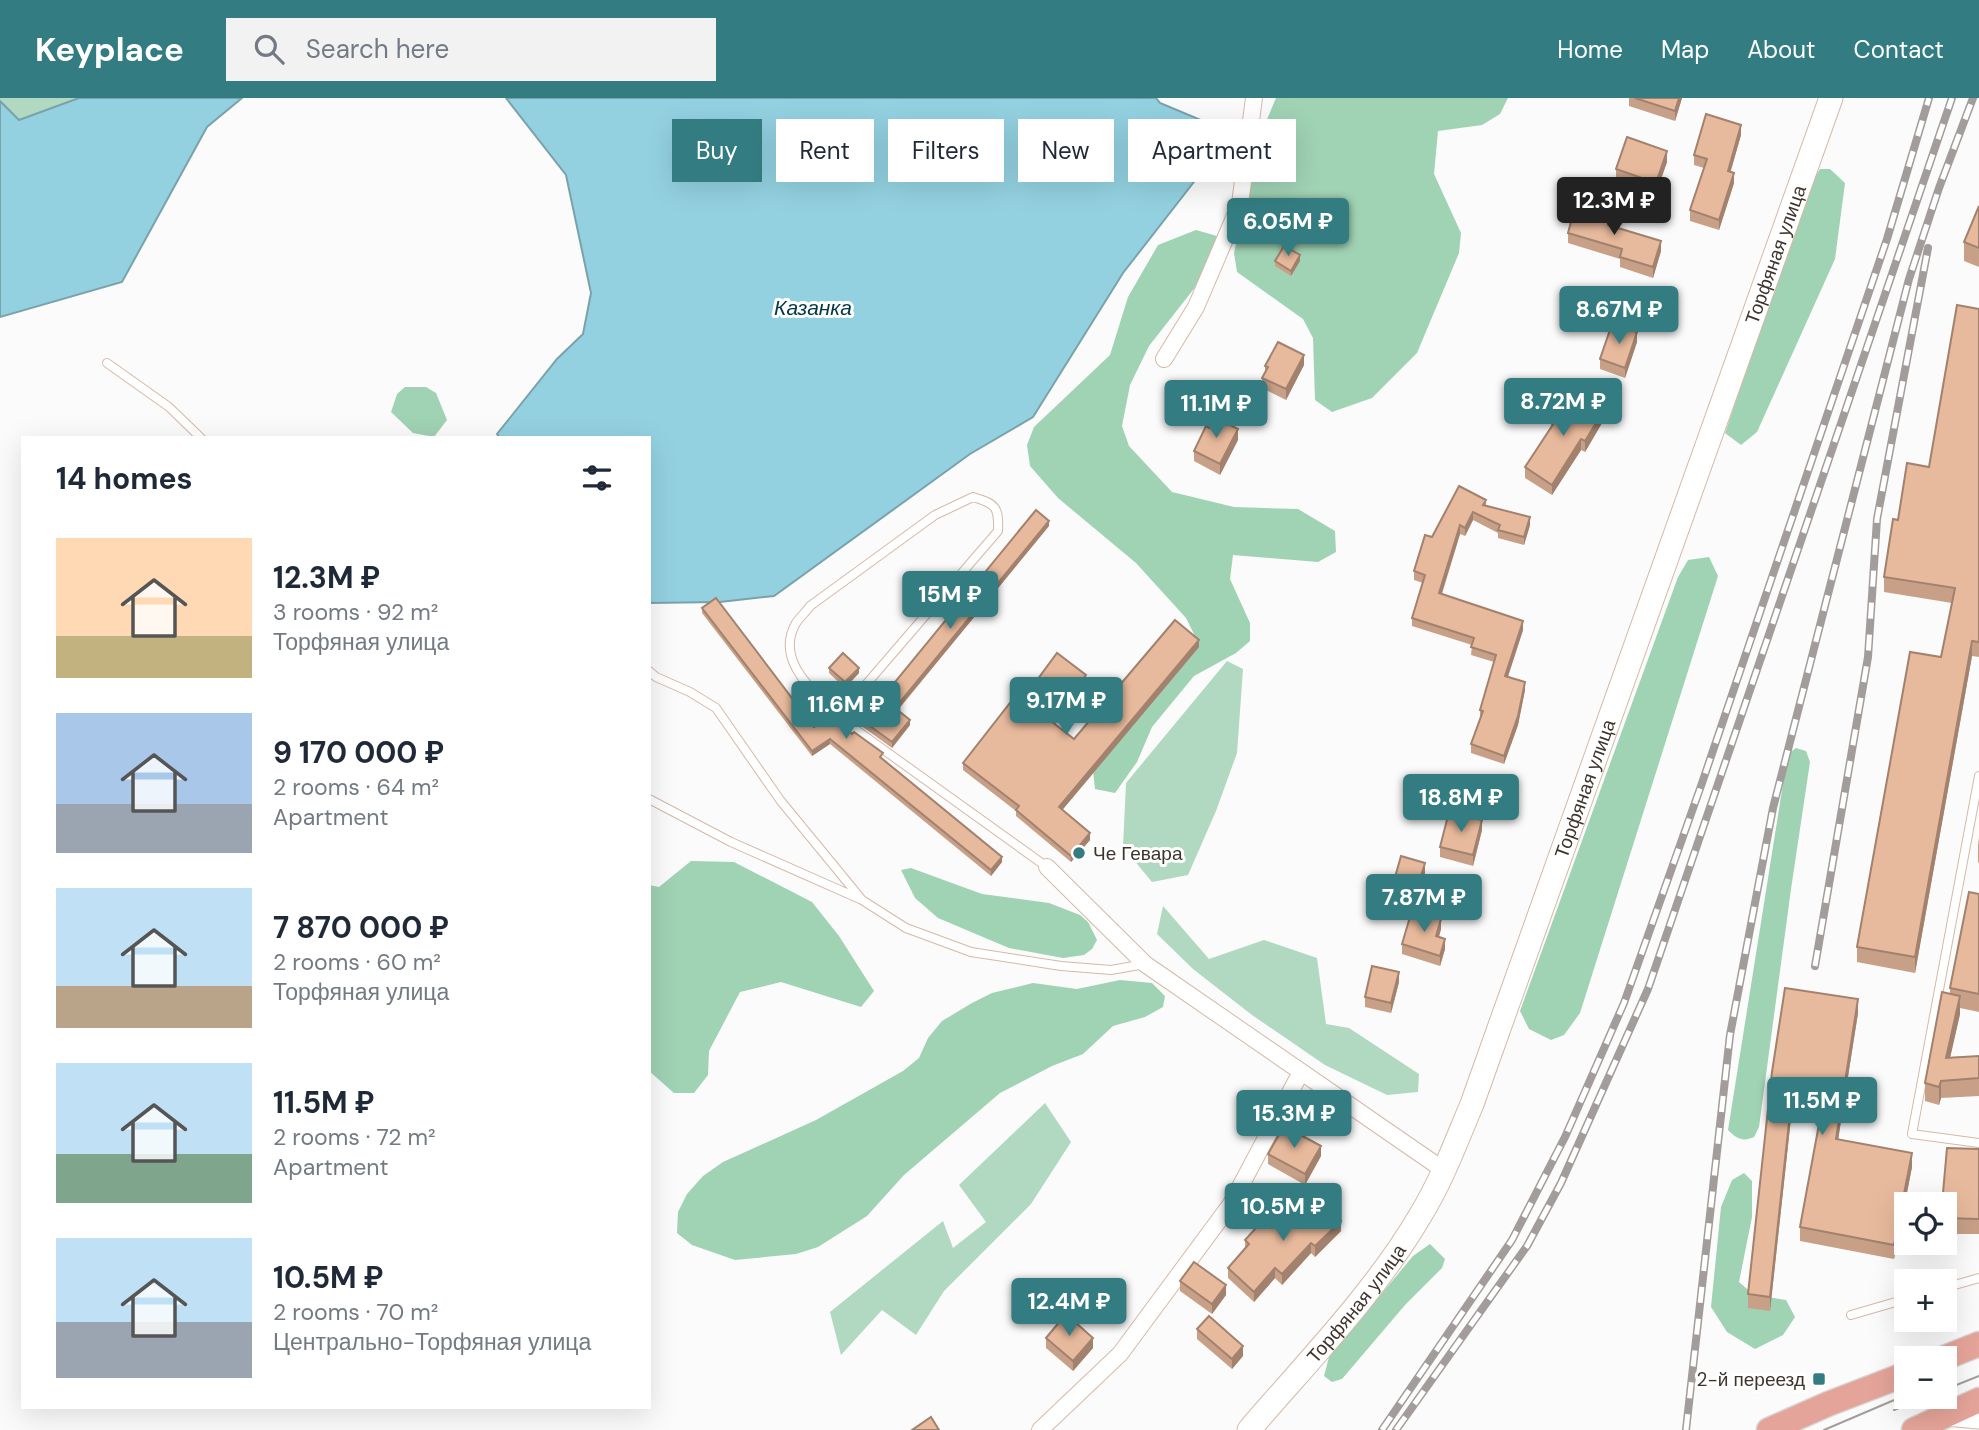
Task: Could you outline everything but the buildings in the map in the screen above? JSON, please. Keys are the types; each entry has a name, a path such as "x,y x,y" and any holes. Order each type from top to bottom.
{"main road":[{"path":"1957,1353 1979,1344"},
{"path":"1769,1430 1894,1379"},
{"path":"1913,1430 1979,1399"}],"street":[{"path":"1164,359 1196,307 1240,204 1254,98"},
{"name":"Торфяная улица","path":"1249,1430 1374,1285 1420,1217 1445,1171 1472,1104 1659,585 1831,98"},
{"path":"1047,867 1145,964 1445,1171"},
{"path":"1040,1430 1120,1354 1231,1204 1301,1072"},
{"path":"1946,1414 1979,1417"}],"lane":[{"path":"107,363 169,407 199,436"},
{"path":"838,717 998,530 999,513 991,502 973,497 935,515 810,606 795,625 790,650 794,669 838,717 1047,867"},
{"path":"651,673 716,708 780,800 862,900"},
{"path":"1979,776 1912,1134 1979,1143"},
{"path":"651,800 731,842 862,900 906,928 971,952 1061,967 1111,970 1145,964"},
{"path":"1957,1284 1979,1278"},
{"path":"1851,1315 1894,1302"}],"green space":[{"path":"0,98 79,98 19,120"},
{"path":"1276,98 1508,98 1500,114 1482,125 1438,131 1434,174 1461,233 1459,253 1417,353 1372,398 1332,412 1315,400 1313,338 1303,319 1237,272 1234,253 1251,182 1296,182 1296,119 1267,119"},
{"path":"1820,169 1830,169 1845,183 1835,259 1757,432 1741,445 1725,433 1809,187"},
{"path":"1196,230 1217,236 1200,281 1149,346 1130,385 1122,426 1129,446 1172,492 1234,507 1298,509 1335,531 1336,552 1318,562 1233,555 1230,579 1250,623 1250,641 1236,653 1194,676 1152,727 1137,762 1115,793 1095,789 1093,771 1195,636 1186,618 1136,563 1058,498 1030,466 1027,445 1034,427 1110,355 1128,297 1158,245"},
{"path":"405,387 426,387 436,393 447,420 435,436 413,433 391,412 397,394"},
{"path":"1709,557 1718,576 1580,1013 1564,1035 1551,1040 1529,1029 1520,1011 1678,577 1688,560"},
{"path":"1227,661 1243,669 1237,753 1216,811 1188,875 1152,882 1123,847 1126,783"},
{"path":"1796,748 1806,751 1810,762 1759,1127 1754,1137 1743,1139 1728,1130 1786,765 1788,754"},
{"path":"691,861 734,862 812,902 839,936 874,991 861,1007 781,982 740,992 709,1051 708,1075 694,1093 674,1093 651,1073 651,885 659,887"},
{"path":"911,868 982,894 1049,903 1080,915 1088,922 1097,940 1092,949 1084,955 1063,958 1009,948 938,918 915,898 901,870"},
{"path":"1163,906 1209,959 1264,940 1317,958 1326,1024 1349,1028 1419,1074 1418,1092 1387,1095 1325,1065 1252,1015 1193,969 1157,934"},
{"path":"1120,980 1152,983 1165,996 1163,1007 1145,1017 1113,1026 1083,1054 1052,1066 1000,1093 904,1175 867,1216 818,1247 796,1254 735,1260 692,1245 677,1233 678,1212 687,1194 703,1176 723,1162 816,1120 903,1071 919,1058 928,1038 942,1021 972,1003 992,993 1033,983 1077,989"},
{"path":"1045,1103 1071,1142 1031,1204 944,1291 916,1335 882,1310 841,1355 830,1312 943,1221 953,1248 986,1222 959,1185"},
{"path":"1744,1173 1752,1181 1752,1217 1739,1282 1754,1295 1786,1300 1795,1317 1783,1335 1755,1349 1727,1332 1711,1307 1721,1207 1732,1180"},
{"path":"1430,1244 1445,1259 1442,1268 1405,1305 1342,1379 1332,1382 1324,1376 1329,1357 1413,1256"}],"water":[{"path":"79,98 242,98 207,127 122,282 0,317 0,101 19,120"},
{"name":"Казанка","path":"506,98 1156,98 1160,103 1198,119 1128,119 1128,182 1194,182 1123,273 1033,417 970,454 774,596 720,602 651,603 651,436 497,434 557,359 583,334 591,293 566,175"}],"tram line":[{"path":"1957,1385 1979,1376"},
{"path":"1824,1430 1894,1400"}],"railway":[{"path":"1382,1430 1512,1240 1565,1137 1624,1003 1702,783 1887,239 1929,98"},
{"path":"1396,1430 1527,1246 1561,1183 1648,989 1952,98"},
{"path":"1686,1430 1730,1035 1773,808 1909,279 1973,98"},
{"path":"1815,966 1868,657 1877,519 1928,248"}],"place":[{"name":"Че Гевара","path":"1079,853"},
{"name":"2-й переезд","path":"1819,1379"}]}
